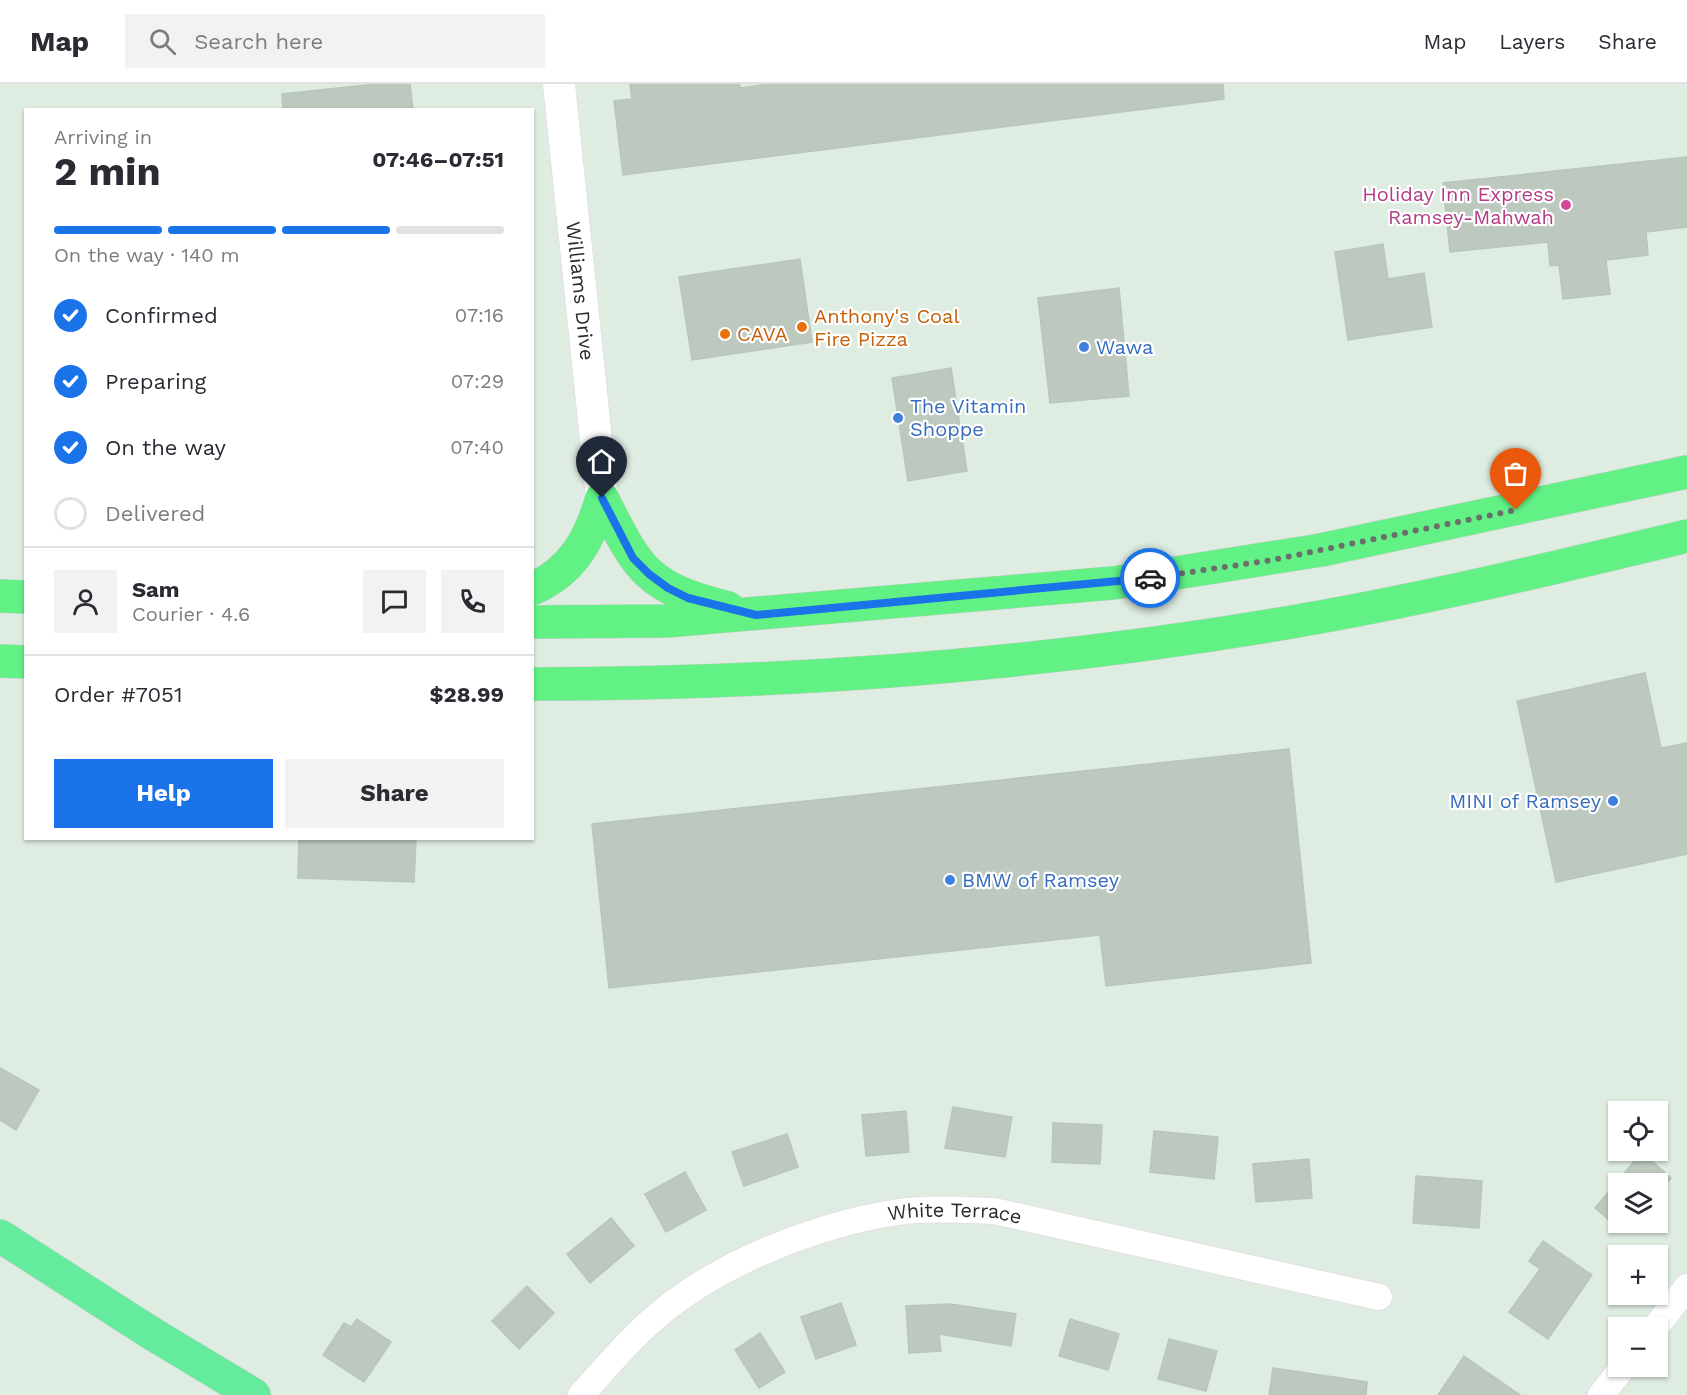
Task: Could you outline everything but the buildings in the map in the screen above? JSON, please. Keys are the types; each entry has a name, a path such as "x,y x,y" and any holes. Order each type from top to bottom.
{"highway":[{"path":"534,622 666,621 756,615 929,597 1113,583 1243,565 1436,528 1687,472"},
{"path":"534,588 546,583 582,548 592,531 602,498"},
{"path":"602,498 633,558 649,574 668,588 688,598 756,615"},
{"path":"534,684 652,684 804,678 957,666 1123,647 1273,625 1421,597 1687,536"},
{"path":"0,596 24,597"},
{"path":"0,661 24,662"}],"main road":[{"path":"0,1236 151,1333 254,1395"}],"street":[{"name":"Williams Drive","path":"559,84 602,498"},
{"name":"White Terrace","path":"580,1395 650,1322 703,1283 744,1260 795,1241 846,1223 899,1212 946,1209 994,1211 1379,1297"},
{"path":"1664,1317 1687,1287"},
{"path":"1601,1395 1615,1377"}],"way so far":[{"path":"1150,578 1272,560 1516,510"}],"place":[{"name":"Holiday Inn Express Ramsey-Mahwah","path":"1566,205"},
{"name":"Anthony's Coal Fire Pizza","path":"802,327"},
{"name":"CAVA","path":"725,334"},
{"name":"Wawa","path":"1084,347"},
{"name":"The Vitamin Shoppe","path":"898,418"},
{"name":"MINI of Ramsey","path":"1613,801"},
{"name":"BMW of Ramsey","path":"950,880"}],"route":[{"path":"602,498 633,558 649,574 668,588 688,598 756,615 1150,578"}]}
